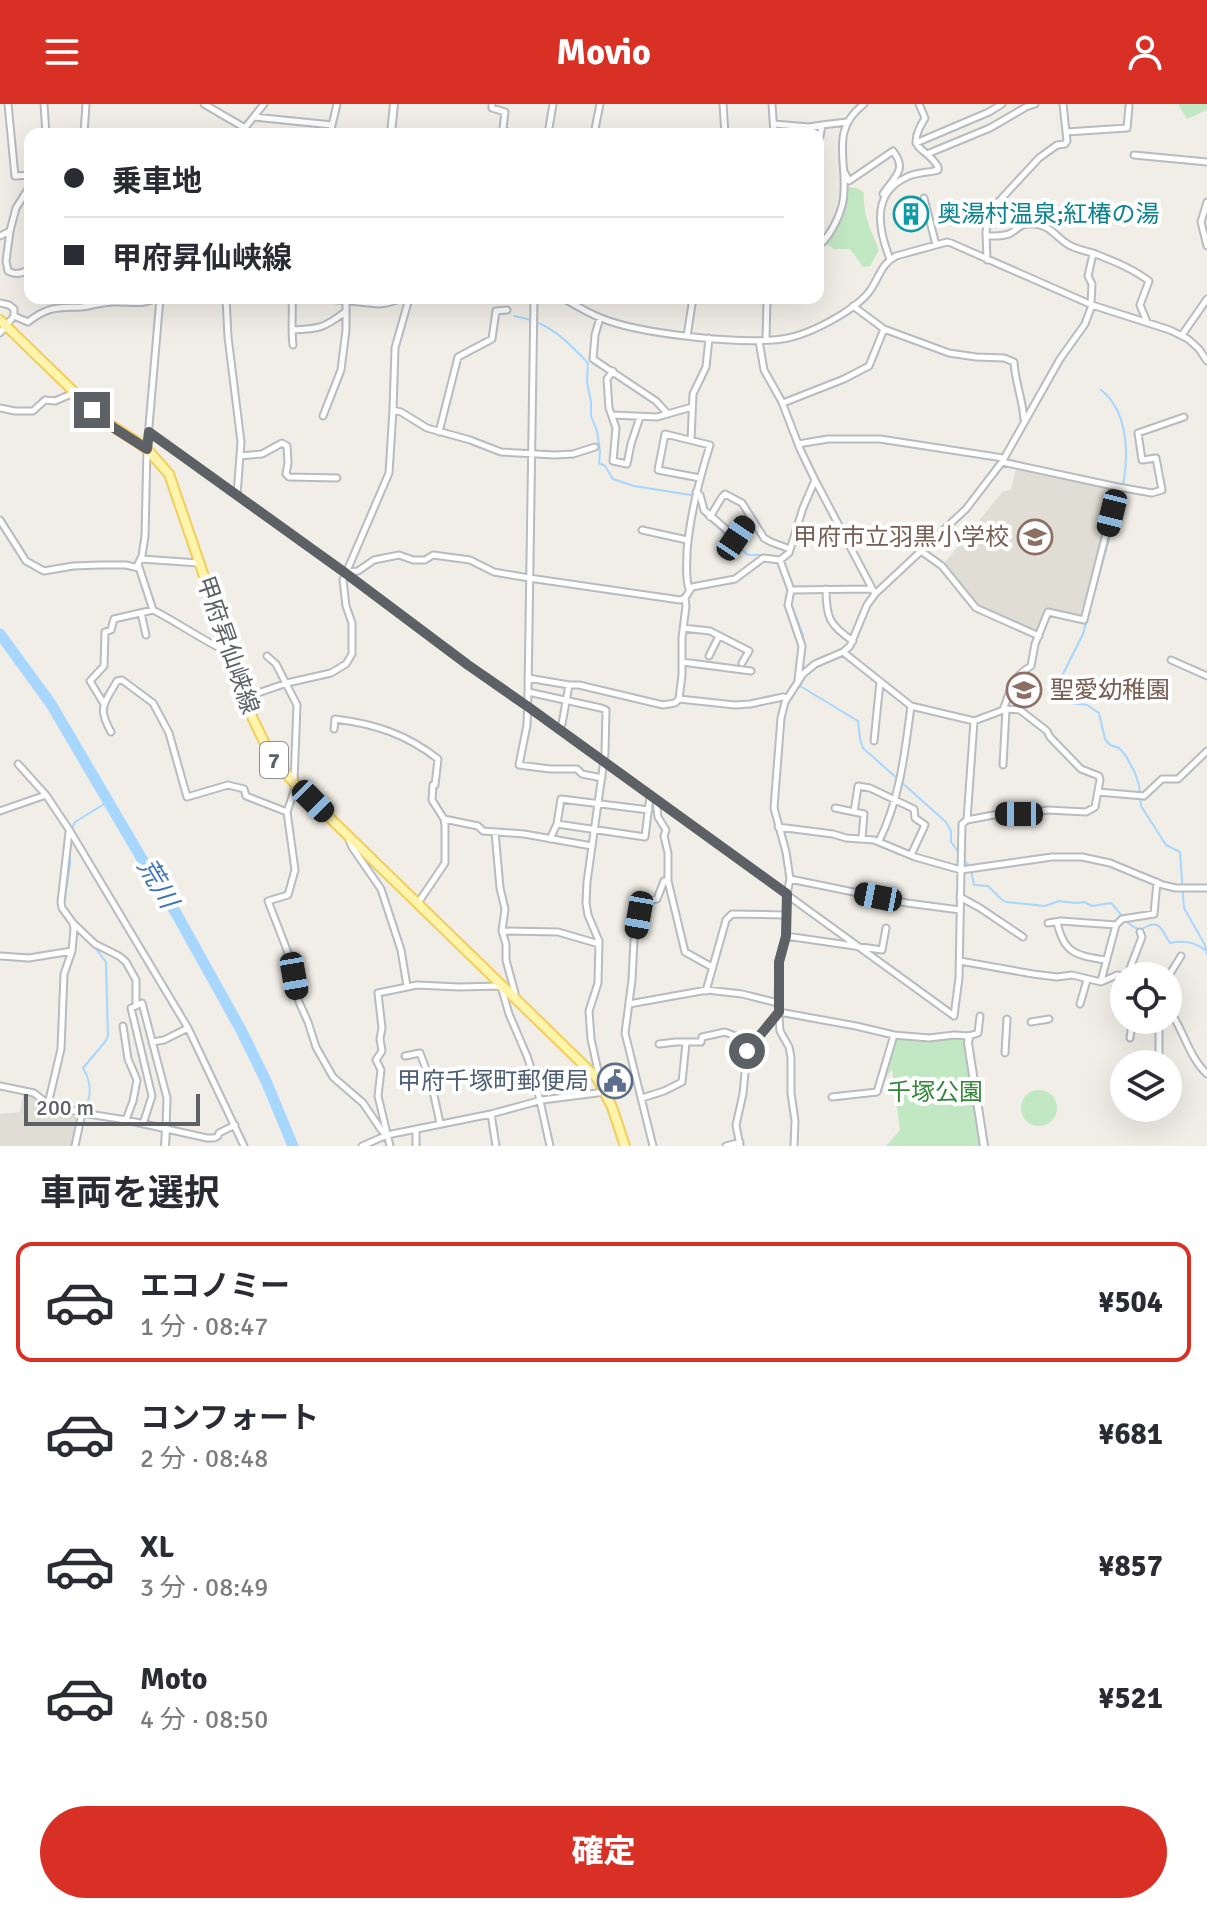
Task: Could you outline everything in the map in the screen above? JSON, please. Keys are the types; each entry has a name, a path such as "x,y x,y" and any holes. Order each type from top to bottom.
{"main road":[{"name":"甲府昇仙峡線","path":"2,326 103,420 147,449 169,474 245,697 271,756 295,784 597,1078 612,1107 625,1146"}],"street":[{"path":"8,104 15,176 24,175"},
{"path":"44,104 46,128"},
{"path":"84,128 86,104"},
{"path":"204,104 238,128"},
{"path":"254,104 259,111"},
{"path":"245,128 264,104"},
{"path":"331,128 337,104"},
{"path":"392,128 394,104"},
{"path":"492,104 492,108 505,112 503,128"},
{"path":"549,128 553,104"},
{"path":"595,128 600,104"},
{"path":"723,104 725,128"},
{"path":"772,104 774,128"},
{"path":"824,242 842,208 842,137 847,122 864,104"},
{"path":"881,203 894,185 905,177 938,170 937,163 919,150 916,143 925,118 920,104"},
{"path":"916,143 1001,104 1006,118"},
{"path":"926,154 990,128 1035,104"},
{"path":"987,260 989,212 1039,158 1067,141 1063,104"},
{"path":"1066,132 1127,128 1129,106"},
{"path":"254,117 332,125"},
{"path":"774,124 809,127 847,122"},
{"path":"842,169 849,181 893,151 899,159 900,171 881,203 881,233 890,259"},
{"path":"1134,155 1207,162"},
{"path":"24,195 10,231 6,261 8,271 24,271"},
{"path":"924,198 936,245"},
{"path":"1207,202 1201,222 1207,246"},
{"path":"986,236 1008,234 1024,223 1044,225 1067,244 1118,262 1149,281 1140,305 1147,322"},
{"path":"0,236 10,231"},
{"path":"574,304 600,318 640,329 709,338 787,339 841,315 853,306 870,292 883,265 890,259 947,242 1092,305 1182,335 1199,349 1207,361"},
{"path":"794,1146 791,1057 780,1031 778,1003 779,962 786,936 790,879 773,802 781,718 787,698 803,674 815,664 850,646 873,592 966,509 1003,460 1060,359 1085,324 1092,305 1092,284 1088,276 1093,254"},
{"path":"1182,335 1207,299"},
{"path":"0,303 14,309 14,316"},
{"path":"14,316 28,322 51,308 101,304"},
{"path":"153,610 139,568 145,536 147,449 158,304"},
{"path":"226,304 239,416 237,496"},
{"path":"292,304 293,345"},
{"path":"323,416 341,370 346,304"},
{"path":"245,697 331,673 350,659 352,623 343,580 389,473 395,348 404,304"},
{"path":"534,304 527,725 519,765 577,769 582,774 602,778"},
{"path":"687,336 692,304"},
{"path":"766,304 762,341 764,370 783,403 815,480 873,592"},
{"path":"853,306 884,329 949,353 1004,358 1014,362 1024,421"},
{"path":"439,432 458,357 492,339 496,311 507,310"},
{"path":"292,330 328,325 346,311"},
{"path":"2,326 14,316"},
{"path":"600,318 593,359 656,401 668,414"},
{"path":"783,403 869,366 884,329"},
{"path":"691,440 693,394 706,367 709,338"},
{"path":"613,371 607,379 609,408 616,428 613,461 627,464 640,417"},
{"path":"0,408 33,411 45,400 55,401 76,392"},
{"path":"613,415 657,417 692,407"},
{"path":"393,410 427,428 478,442 501,452 555,455 573,454 595,447"},
{"path":"798,444 828,439 880,439 1003,460 1152,493 1162,490 1156,458 1142,460 1138,433 1184,417"},
{"path":"149,432 954,1016 960,961 962,824 967,820 999,814 1048,810 1086,812 1095,807 1099,776 1081,769 1047,731 1020,710 1005,710 974,721 911,706 843,652"},
{"path":"689,589 686,581 688,541 696,492 710,445 665,434 658,470 700,478"},
{"path":"240,456 262,454 282,443 287,446 286,474 289,477 337,478"},
{"path":"528,678 579,685 663,705 675,703 679,699 685,598 689,589 735,579 763,558 780,560 785,557 815,480"},
{"path":"1003,765 1005,710 1015,679 1031,666 1035,644 1048,612 1084,620 1118,487"},
{"path":"696,492 710,517 736,538 750,517"},
{"path":"710,517 725,494 742,503 764,538 790,549"},
{"path":"0,520 26,561 44,571 73,566 139,568"},
{"path":"642,530 688,541"},
{"path":"921,551 942,566 976,608 1039,636"},
{"path":"346,573 358,571 374,560 399,555 425,560 433,555 470,560 494,572 529,578 668,599 685,598"},
{"path":"141,559 200,563"},
{"path":"780,560 791,590 788,605 802,646 798,681"},
{"path":"826,589 826,613 839,632 853,641"},
{"path":"791,590 873,592"},
{"path":"104,704 90,681 104,666 105,632 111,630 114,619 153,610 231,654"},
{"path":"141,613 146,635"},
{"path":"683,628 710,631 749,651 742,663"},
{"path":"709,656 719,636"},
{"path":"267,656 276,664 287,683 298,712 295,784 287,812 295,870 288,895 268,901 292,963 299,1002 327,1070 363,1103 387,1135"},
{"path":"1171,660 1207,676"},
{"path":"682,662 751,671"},
{"path":"111,732 102,716 104,704 117,681 122,680 153,703 169,733 187,797 228,785 244,789 246,796 287,812"},
{"path":"874,741 880,682"},
{"path":"562,724 569,685"},
{"path":"362,1146 387,1135 603,1088 591,1039 589,1011 598,983 599,944 586,903 608,717 606,710 528,692"},
{"path":"679,699 735,705 787,698"},
{"path":"879,841 901,774 911,706"},
{"path":"334,729 335,719 378,726 403,737 438,759 432,800 444,819 445,863 418,904"},
{"path":"967,820 974,721"},
{"path":"1098,792 1140,796 1162,779 1178,779 1207,751"},
{"path":"18,764 46,795 70,831 188,1028 244,1146"},
{"path":"854,812 858,786 870,788 914,809 915,818 925,825 911,855"},
{"path":"0,811 46,795"},
{"path":"550,839 557,824 561,799 649,810"},
{"path":"557,824 645,837 653,799"},
{"path":"653,799 666,830 668,881 685,952 712,967"},
{"path":"835,808 864,814 862,838"},
{"path":"444,819 478,826 483,831 524,834 592,846"},
{"path":"778,827 879,841 911,855 961,870 1066,856 1110,863 1157,882 1182,888 1207,888"},
{"path":"70,831 62,908 95,944 126,962 136,980 136,1006"},
{"path":"495,832 505,909 502,931 515,993 512,996"},
{"path":"347,835 381,889 401,950 407,986"},
{"path":"790,879 907,903 960,910"},
{"path":"653,1146 626,1040 634,940 641,903 657,899 664,881 668,881"},
{"path":"1048,923 1116,925 1125,919 1154,914 1157,882"},
{"path":"960,897 1023,937"},
{"path":"706,991 726,920 732,914 786,915"},
{"path":"1057,922 1065,946 1077,955 1105,960"},
{"path":"48,1104 61,1049 64,974 72,951 73,923"},
{"path":"1101,982 1116,925"},
{"path":"786,936 882,950 886,928"},
{"path":"502,931 558,932 599,944"},
{"path":"1132,962 1142,937 1140,932"},
{"path":"0,956 29,958 72,951"},
{"path":"1177,962 1181,956"},
{"path":"960,961 1057,977 1072,975 1101,982 1110,978"},
{"path":"1080,1004 1087,980"},
{"path":"390,1146 378,1096 381,1070 376,1060 382,1051 378,993 407,986 501,986 542,1100 550,1146"},
{"path":"629,1004 706,991 742,994 778,1003"},
{"path":"143,1124 151,1098 131,1008 142,1003 166,1096 165,1146"},
{"path":"779,1012 894,1035 929,1038 978,1033 980,1016"},
{"path":"726,1146 740,1144 736,1125 747,1051 779,1012"},
{"path":"1005,1053 1007,1019"},
{"path":"1031,1022 1049,1019"},
{"path":"123,1026 128,1059 137,1080 126,1120"},
{"path":"152,1042 164,1040 188,1028"},
{"path":"659,1044 701,1042 702,1037 725,1032 748,1041 752,1046"},
{"path":"1182,1032 1207,1074"},
{"path":"1130,1038 1131,1034"},
{"path":"832,1097 877,1092 894,1035"},
{"path":"969,1036 984,1146"},
{"path":"642,1098 682,1082 686,1042"},
{"path":"405,1056 420,1053 431,1082 440,1123"},
{"path":"0,1086 34,1093 48,1104 82,1113 214,1138 235,1125"},
{"path":"151,1098 166,1096"},
{"path":"75,1146 82,1113"},
{"path":"491,1114 496,1146"},
{"path":"416,1129 416,1146"}],"shaded area":[{"name":"甲府市立羽黒小学校","path":"1017,464 1118,487 1084,620 1048,612 1039,636 976,608 942,566 1003,491 1011,490"},
{"path":"23,1091 34,1093 48,1104 82,1113 75,1146 0,1146 0,1114 20,1112"}],"green space":[{"path":"1178,104 1207,104 1207,110 1187,119"},
{"path":"844,187 864,192 866,214 879,250 870,266 863,267 850,249 834,249 824,242 842,208"},
{"name":"千塚公園","path":"894,1035 929,1038 954,1035 968,1043 984,1146 886,1146 900,1130 892,1069 877,1092"},
{"path":"1039,1090 1051,1096 1057,1108 1051,1120 1039,1126 1027,1120 1021,1108 1027,1096"}],"waterway":[{"path":"514,316 546,327 588,363 587,382 591,416 597,431 599,463 605,466 613,479 634,486 697,497 703,514 748,555 778,557"},
{"path":"1101,390 1117,409 1121,421 1126,447 1123,485"},
{"path":"1122,491 1083,634 1060,680 1057,698 1062,702 1087,705 1099,713 1105,739 1126,756 1139,785 1141,806 1166,845 1180,852 1184,908 1207,954"},
{"path":"786,569 793,590"},
{"path":"791,604 803,635 803,671"},
{"name":"荒川","path":"0,634 51,704 176,913 241,1030 293,1146"},
{"path":"802,681 800,686 858,721 863,748 946,822 951,831 951,842 960,854"},
{"path":"72,829 75,822 109,801"},
{"path":"64,904 70,847"},
{"path":"964,859 971,870 974,885 988,886 1006,902 1045,906 1059,901 1084,902 1092,906 1111,903 1135,928 1140,930 1156,925 1170,943 1189,942 1205,950"},
{"path":"82,1113 90,1091 83,1068 108,1036 106,962 93,945"}],"place":[{"name":"奥湯村温泉;紅椿の湯","path":"911,214"},
{"name":"甲府市立羽黒小学校","path":"1035,537"},
{"name":"聖愛幼稚園","path":"1024,690"},
{"name":"甲府千塚町郵便局","path":"615,1081"}],"route":[{"path":"92,410 147,449 149,432 787,894 786,936 779,962 779,1012 747,1051"}]}
